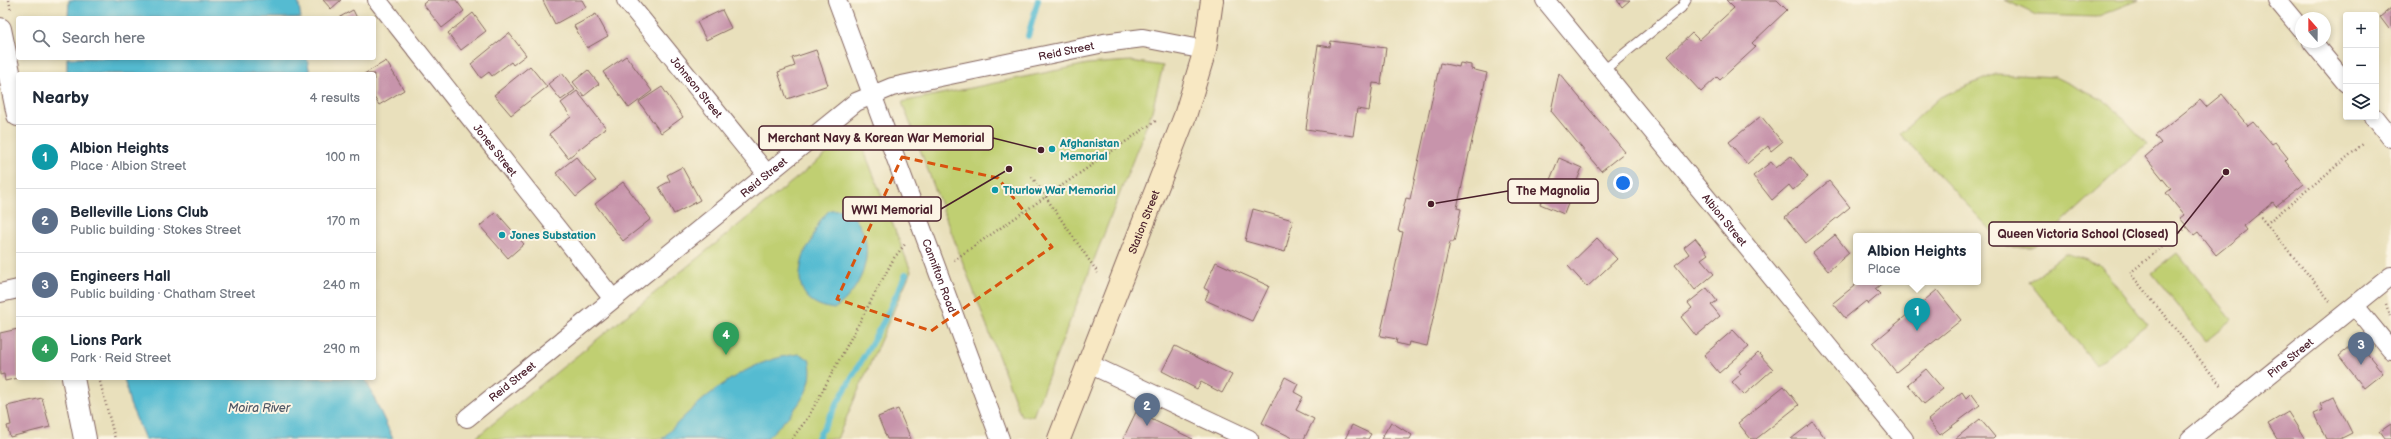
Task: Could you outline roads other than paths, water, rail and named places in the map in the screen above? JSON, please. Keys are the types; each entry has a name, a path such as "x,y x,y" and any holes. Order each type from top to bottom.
{"main road":[{"name":"Station Street","path":"1059,439 1185,116 1205,50 1212,0"}],"street":[{"name":"Jones Street","path":"377,0 613,299"},
{"name":"Johnson Street","path":"626,0 767,174"},
{"name":"Cannifton Road","path":"837,0 1000,439"},
{"name":"Albion Street","path":"1545,0 1604,70 1904,439"},
{"path":"2277,0 2295,22"},
{"path":"0,29 16,105"},
{"name":"Reid Street","path":"467,418 856,102 872,94 892,87 1104,43 1143,38 1205,50"},
{"path":"2317,48 2343,79"},
{"path":"2376,120 2391,138"},
{"name":"Pine Street","path":"2190,439 2391,276"},
{"path":"0,293 16,289"},
{"path":"2355,306 2391,350"},
{"path":"1089,364 1249,439"},
{"path":"73,380 85,439"}],"lane":[{"path":"1604,70 1681,8 1686,0"}],"water":[{"path":"69,0 298,0 301,16 68,16"},
{"path":"67,60 307,60 310,72 67,72"},
{"path":"830,210 845,210 852,215 860,226 865,237 866,248 866,260 858,283 843,302 834,309 814,302 807,297 800,282 800,273 805,251 811,242 820,221"},
{"path":"799,354 809,359 811,371 805,393 791,413 766,439 662,439 707,396 741,373 759,364"},
{"name":"Moira River","path":"124,380 366,380 393,439 145,439 130,404"}],"waterway":[{"path":"1028,36 1038,0"},
{"path":"817,439 884,321 906,274"}],"place":[{"name":"Afghanistan Memorial","path":"1052,149"},
{"name":"Merchant Navy & Korean War Memorial","path":"1041,150"},
{"name":"WWI Memorial","path":"1009,169"},
{"name":"Queen Victoria School (Closed)","path":"2226,172"},
{"name":"Thurlow War Memorial","path":"995,190"},
{"name":"The Magnolia","path":"1431,204"},
{"name":"Jones Substation","path":"502,235"},
{"name":"Albion Heights","path":"1917,331"},
{"name":"Lions Park","path":"726,355"},
{"name":"Engineers Hall","path":"2361,365"},
{"name":"Belleville Lions Club","path":"1147,426"}]}
